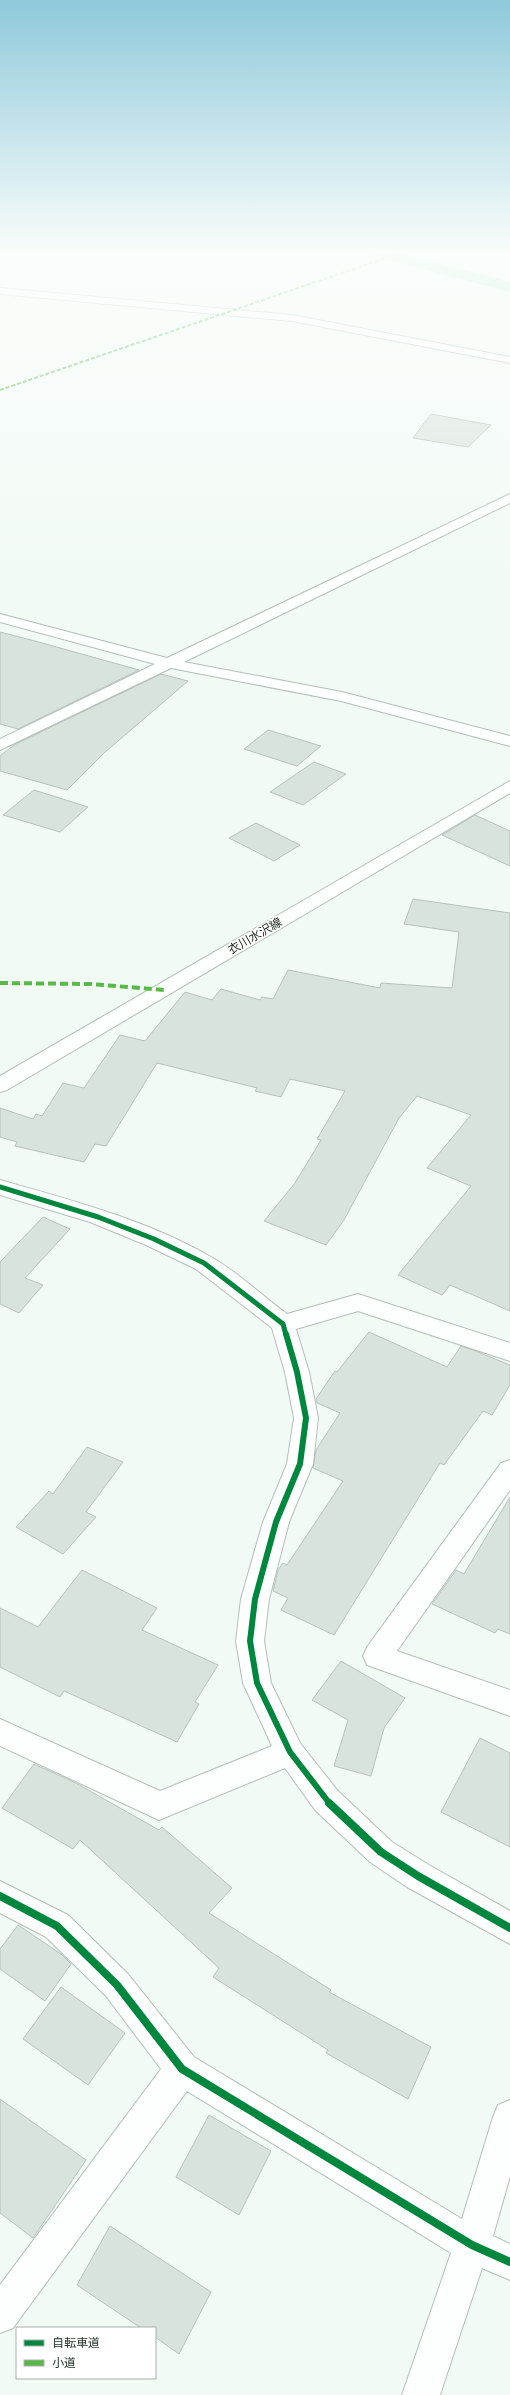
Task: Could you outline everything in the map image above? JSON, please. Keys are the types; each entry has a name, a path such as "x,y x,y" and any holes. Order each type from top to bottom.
{"street":[{"path":"0,745 510,498"},
{"path":"0,618 168,663 342,697 510,741"},
{"name":"衣川水沢線","path":"0,1085 510,786"},
{"path":"0,1187 98,1217 154,1239 204,1263 283,1324 297,1372 306,1418 300,1464 276,1522 255,1599 250,1641 257,1683 290,1752 326,1800 381,1852 418,1876 510,1928"},
{"path":"283,1324 358,1302 510,1352"},
{"path":"510,1470 377,1656 510,1703"},
{"path":"0,1732 158,1806 290,1752"},
{"path":"0,1896 58,1926 117,1985 182,2069 472,2245 510,2262"},
{"path":"0,2315 182,2069"},
{"path":"421,2395 472,2245 510,2117"}],"building":[{"path":"431,414 491,425 468,447 413,438"},
{"path":"0,632 139,670 18,729 0,724"},
{"path":"161,674 188,681 104,753 67,790 0,771 0,756 14,745"},
{"path":"268,730 321,746 297,766 244,749"},
{"path":"314,762 346,774 303,805 270,792"},
{"path":"34,790 88,807 60,832 3,815"},
{"path":"475,815 510,831 510,866 442,835"},
{"path":"256,823 300,845 274,861 229,838"},
{"path":"413,899 510,913 510,1311 450,1285 442,1295 398,1275 471,1186 427,1168 471,1115 417,1096 399,1118 344,1220 326,1245 264,1221 295,1183 321,1140 317,1139 345,1091 290,1079 281,1097 255,1091 257,1088 157,1063 106,1146 95,1144 84,1162 15,1146 17,1142 0,1137 0,1108 33,1119 36,1114 42,1116 63,1083 84,1088 120,1035 145,1041 185,992 212,1000 221,989 260,1000 262,997 273,999 288,970 380,988 381,983 452,988 459,932 404,924"},
{"path":"43,1217 70,1229 25,1278 43,1285 19,1313 0,1304 0,1262"},
{"path":"369,1332 447,1367 461,1346 473,1350 510,1365 510,1385 492,1415 483,1411 444,1465 440,1463 334,1635 281,1610 288,1598 273,1591 278,1570 283,1563 287,1565 343,1481 313,1468 316,1450 340,1413 317,1403 316,1399 335,1371 337,1372"},
{"path":"87,1447 123,1462 86,1512 96,1517 63,1554 16,1527 49,1491 53,1494"},
{"path":"510,1497 510,1634 498,1629 495,1633 432,1604 456,1570 464,1574"},
{"path":"82,1570 157,1608 142,1630 218,1665 195,1702 199,1704 177,1742 64,1691 60,1697 0,1667 0,1608 38,1627"},
{"path":"341,1661 405,1698 384,1728 371,1776 334,1766 348,1720 312,1700"},
{"path":"480,1738 510,1753 510,1847 441,1812"},
{"path":"34,1764 74,1782 159,1830 162,1827 232,1888 209,1913 331,1990 329,1992 431,2047 408,2099 326,2053 328,2050 213,1977 219,1968 80,1840 73,1849 2,1808"},
{"path":"18,1925 61,1954 71,1964 45,2001 0,1969 0,1949"},
{"path":"61,1987 125,2033 88,2085 23,2039"},
{"path":"0,2099 86,2160 33,2238 0,2213"},
{"path":"209,2115 271,2151 239,2215 176,2177"},
{"path":"110,2226 211,2292 179,2354 156,2338 156,2327 140,2327 77,2285"}],"marked path":[{"path":"0,390 85,361"},
{"path":"0,983 91,984 164,990"}],"cycle path":[{"path":"0,1187 98,1217 154,1239 204,1263 283,1324 297,1372 306,1418 300,1464 276,1522 255,1599 250,1641 257,1683 290,1752 326,1800 381,1852 418,1876 510,1928"},
{"path":"0,1896 57,1926 117,1985 182,2069 472,2245 510,2262"}]}
